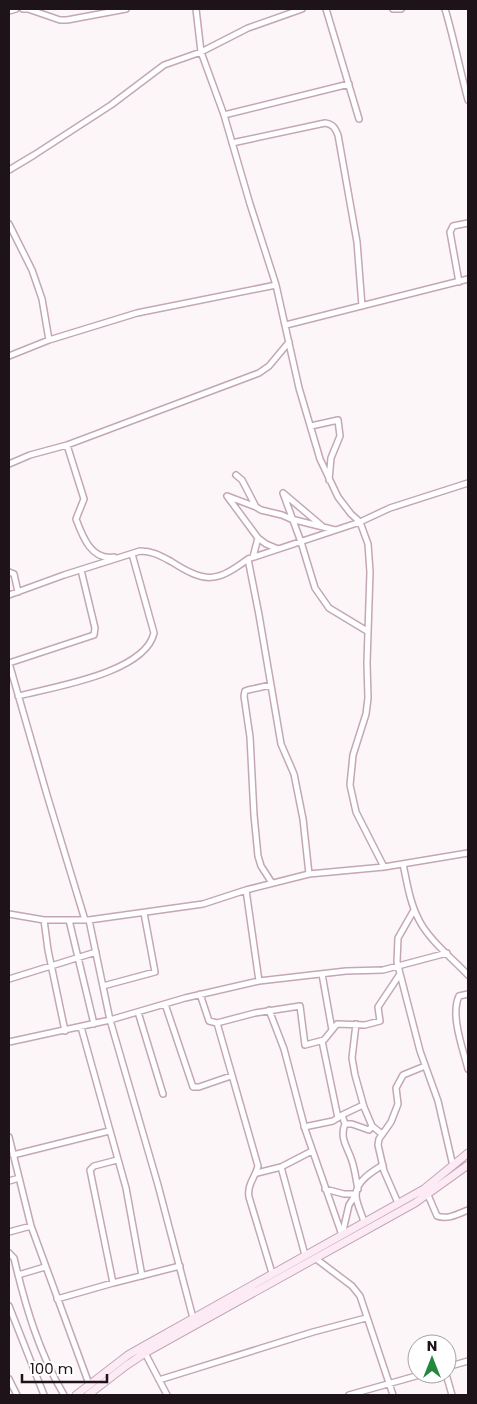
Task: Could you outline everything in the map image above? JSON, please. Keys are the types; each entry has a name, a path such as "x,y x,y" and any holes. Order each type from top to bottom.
{"main road":[{"path":"76,1395 128,1355 424,1189 468,1153"},
{"path":"88,1395 145,1353 368,1230 428,1195 468,1165"}],"street":[{"path":"9,10 16,9"},
{"path":"23,9 60,20 126,9"},
{"path":"196,9 201,52 224,115 276,285 299,388 320,459 338,497 350,514 360,522 366,537 370,572 367,631 368,698 366,714 353,755 350,785 356,812 384,867"},
{"path":"9,170 34,156 111,105 164,65 201,52 248,28 302,9"},
{"path":"326,9 359,119"},
{"path":"393,9 400,9"},
{"path":"445,9 468,100"},
{"path":"224,115 349,84"},
{"path":"232,143 326,123 335,127 338,134 357,242 362,306"},
{"path":"459,282 450,232 453,226 468,223"},
{"path":"9,224 32,270 42,299 49,340"},
{"path":"286,325 468,280"},
{"path":"9,356 49,340 137,313 276,285"},
{"path":"9,464 30,455 67,446 259,373 269,366 290,342"},
{"path":"311,426 338,420 340,436 331,458 329,480"},
{"path":"67,446 84,498 76,519 86,543 99,554 110,558 148,551 159,554 182,569 208,578 218,577 231,571 251,558 336,531 390,508 468,483"},
{"path":"236,475 242,480 256,506"},
{"path":"322,526 283,494 301,542 315,588 329,608 367,631"},
{"path":"278,549 258,538 227,496 256,506 261,510 282,514 336,531"},
{"path":"258,538 251,558 281,744 294,774 303,819 308,874"},
{"path":"9,595 132,554"},
{"path":"18,696 91,678 128,663 144,651 152,641 154,633 132,554"},
{"path":"81,570 95,628 94,635 9,663 96,952 110,1020 158,1185 193,1318"},
{"path":"9,572 14,574 18,592"},
{"path":"271,685 248,690 244,696 250,737 258,856 260,866 272,883"},
{"path":"9,914 44,920 87,920 144,913 203,904 246,890 308,874 384,867 468,853"},
{"path":"402,864 414,910 424,930 468,975"},
{"path":"246,890 259,981"},
{"path":"414,910 398,938 398,966 420,1051 438,1101 453,1166"},
{"path":"102,986 155,972 144,913"},
{"path":"44,920 51,966 65,1030"},
{"path":"69,920 94,1024"},
{"path":"9,979 96,952"},
{"path":"9,1042 94,1024 200,994 259,981 346,971 372,972 447,953"},
{"path":"322,974 332,1030"},
{"path":"200,994 209,1021 217,1023 269,1010 300,1006 305,1045 322,1041 337,1024 365,1025 380,1022 378,1007 400,974"},
{"path":"468,994 459,996 456,1010 458,1028 468,1069"},
{"path":"165,1004 193,1087 199,1087 231,1076"},
{"path":"269,1010 284,1049 304,1127 342,1235"},
{"path":"138,1012 163,1094"},
{"path":"217,1023 231,1076 235,1082 256,1153 258,1166 248,1190 272,1273"},
{"path":"356,1024 352,1058 363,1105 372,1126 382,1134"},
{"path":"81,1027 126,1188 142,1276"},
{"path":"322,1041 340,1116 345,1124"},
{"path":"398,1203 383,1165 378,1145 379,1139 391,1122 398,1104 396,1088 403,1075 426,1066"},
{"path":"304,1127 333,1120 363,1105"},
{"path":"345,1124 352,1124 370,1130 372,1126"},
{"path":"345,1124 342,1131 344,1143 353,1162 364,1222"},
{"path":"13,1155 109,1131"},
{"path":"9,1137 31,1226 89,1384"},
{"path":"256,1173 281,1167 312,1151"},
{"path":"113,1283 90,1170 94,1166 117,1160"},
{"path":"342,1235 349,1205 369,1174 383,1165"},
{"path":"281,1167 305,1255"},
{"path":"9,1181 19,1178"},
{"path":"325,1189 344,1194 357,1192"},
{"path":"428,1195 437,1216 441,1218 448,1218 468,1210"},
{"path":"9,1232 31,1226"},
{"path":"9,1253 14,1258 28,1312 37,1337 56,1382 64,1395"},
{"path":"315,1258 357,1290 393,1395"},
{"path":"9,1270 16,1266"},
{"path":"57,1299 180,1266"},
{"path":"18,1275 45,1267"},
{"path":"9,1306 44,1395"},
{"path":"159,1380 313,1332 366,1318"},
{"path":"145,1353 167,1395"},
{"path":"9,1379 16,1395"},
{"path":"350,1395 407,1379"}]}
